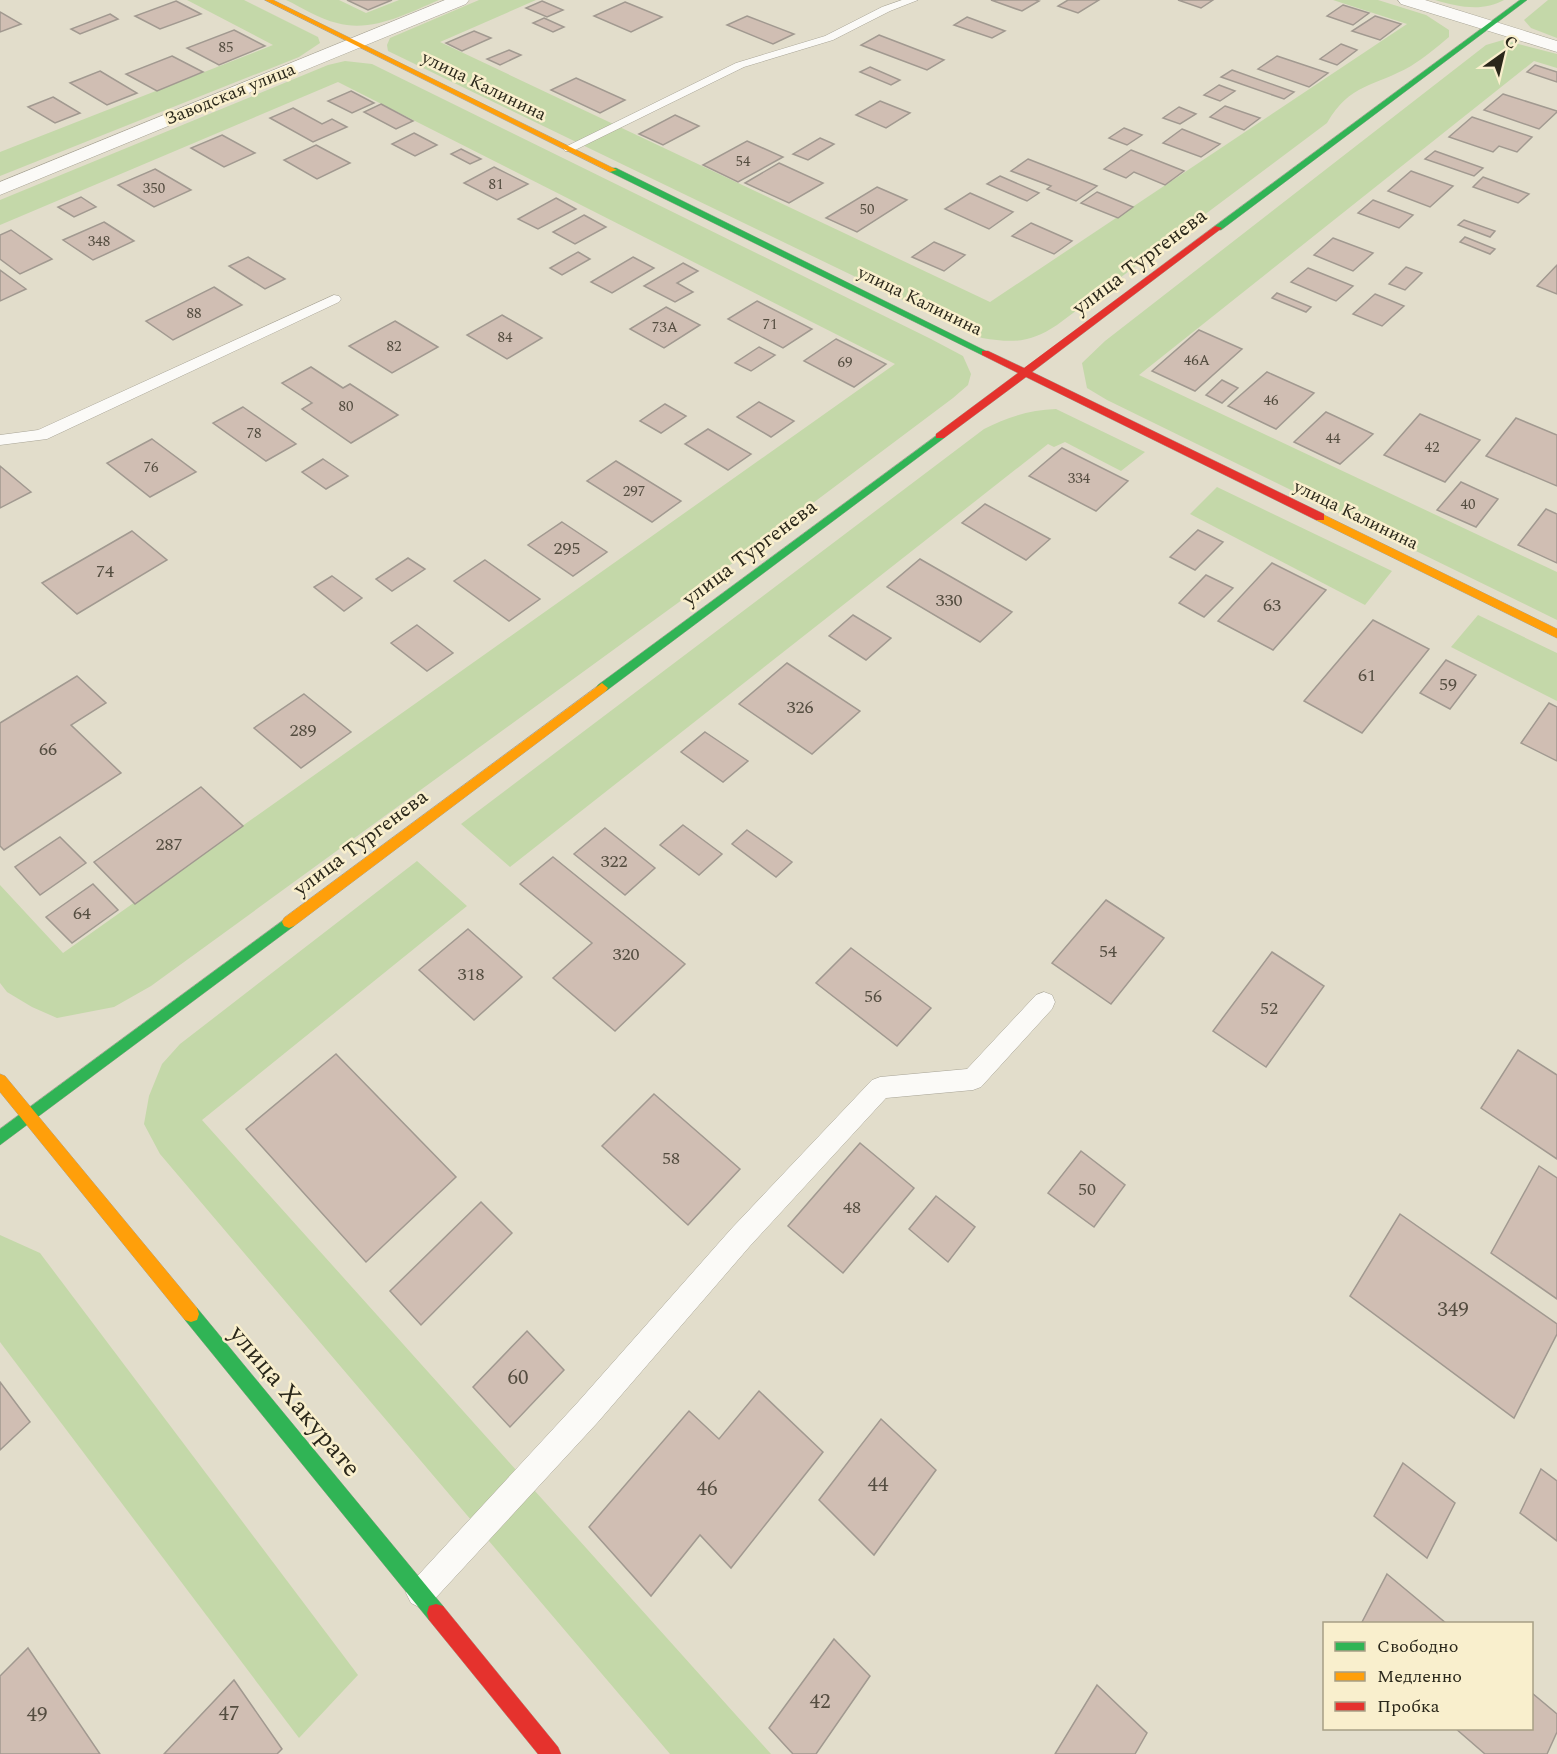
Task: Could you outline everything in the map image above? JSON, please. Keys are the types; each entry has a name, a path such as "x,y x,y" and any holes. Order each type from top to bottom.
{"street":[{"name":"улица Калинина","path":"268,0 1557,634"},
{"name":"Заводская улица","path":"0,189 460,0"},
{"path":"1407,0 1557,47"},
{"name":"улица Тургенева","path":"0,1138 1524,0"},
{"name":"улица Хакурате","path":"0,1081 551,1754"}],"lane":[{"path":"569,148 740,65 830,38 886,9 912,0"},
{"path":"0,440 41,435 334,299"},
{"path":"421,1593 588,1412 741,1236 880,1088 973,1079 1044,1002"}],"green space":[{"path":"187,0 244,0 318,37 320,43 299,57 0,176 0,152 273,45"},
{"path":"286,0 339,0 366,13 399,0 439,0 376,24 350,25 317,16"},
{"path":"479,0 536,0 440,42 990,302 1407,24 1333,0 1378,0 1426,15 1449,30 1449,37 1411,66 1354,93 1336,110 1327,123 1057,325 1030,338 1003,341 982,338 388,51 387,45 390,38"},
{"path":"1435,0 1504,0 1488,6 1470,7"},
{"path":"1548,0 1557,0 1557,38 1531,28 1524,20"},
{"path":"1503,40 1557,54 1557,68 1534,61 1139,375 1557,572 1557,620 1107,400 1087,388 1082,363 1105,341 1486,45"},
{"path":"345,61 372,64 931,339 963,356 971,374 968,385 741,557 151,986 114,1007 57,1018 7,992 0,983 0,885 63,953 895,364 338,82 0,225 0,200 328,65"},
{"path":"1056,409 1145,452 1121,471 1065,442 1054,447 1048,444 510,867 461,824 984,429 1019,415"},
{"path":"1217,487 1392,571 1365,605 1190,514"},
{"path":"1478,615 1557,653 1557,701 1451,647"},
{"path":"417,861 467,906 202,1120 771,1754 670,1754 160,1154 144,1124 149,1096 162,1064 180,1044"},
{"path":"0,1235 40,1253 358,1675 299,1738 0,1342"}],"building":[{"path":"347,0 392,0 368,10"},
{"path":"991,0 1035,0 1039,1 1022,11"},
{"path":"1068,0 1099,0 1078,13 1058,6"},
{"path":"1178,0 1213,0 1201,8"},
{"path":"176,1 201,14 160,29 135,16"},
{"path":"542,1 563,10 547,17 526,8"},
{"path":"625,2 662,17 631,32 594,16"},
{"path":"1343,5 1369,13 1353,25 1327,16"},
{"path":"0,12 21,24 0,32"},
{"path":"110,14 118,19 80,34 71,29"},
{"path":"747,16 794,34 773,44 727,25"},
{"path":"1375,16 1401,24 1380,40 1352,31"},
{"path":"967,17 1005,31 992,38 954,25"},
{"path":"544,18 564,27 553,32 533,23"},
{"path":"234,30 265,46 219,65 187,48"},
{"path":"474,31 491,38 462,51 446,43"},
{"path":"879,35 944,60 927,70 861,45"},
{"path":"1341,44 1357,50 1337,65 1320,59"},
{"path":"509,50 521,55 500,65 487,59"},
{"path":"172,56 203,72 157,91 126,74"},
{"path":"1277,56 1328,73 1309,87 1258,69"},
{"path":"1535,65 1557,72 1557,82 1527,72"},
{"path":"870,67 900,80 891,85 860,72"},
{"path":"1232,70 1294,92 1284,99 1221,77"},
{"path":"100,71 137,93 107,105 70,83"},
{"path":"576,78 625,100 600,113 551,90"},
{"path":"1219,85 1235,91 1220,101 1204,95"},
{"path":"351,91 374,103 352,113 328,101"},
{"path":"1503,94 1557,112 1539,129 1484,110"},
{"path":"53,97 80,113 55,123 28,107"},
{"path":"880,101 910,113 886,128 856,115"},
{"path":"381,104 413,121 396,129 364,112"},
{"path":"1225,106 1260,118 1244,130 1210,117"},
{"path":"1179,107 1196,114 1180,124 1163,118"},
{"path":"293,108 322,124 332,119 347,127 313,142 270,118"},
{"path":"675,115 699,126 663,145 639,134"},
{"path":"1472,117 1532,137 1517,152 1499,146 1493,152 1449,137"},
{"path":"1124,128 1142,135 1127,145 1109,138"},
{"path":"1182,129 1220,144 1201,157 1163,143"},
{"path":"414,133 437,145 415,156 392,144"},
{"path":"222,135 255,153 224,167 191,148"},
{"path":"820,138 834,144 808,160 793,154"},
{"path":"747,141 783,157 738,182 703,165"},
{"path":"316,145 350,163 317,179 284,160"},
{"path":"461,149 481,159 470,164 451,154"},
{"path":"1131,150 1184,171 1165,185 1134,172 1126,178 1104,169"},
{"path":"1435,151 1483,168 1474,176 1425,159"},
{"path":"1028,159 1097,186 1076,201 1047,189 1051,186 1011,171"},
{"path":"779,163 823,183 789,203 745,183"},
{"path":"494,167 528,184 497,200 464,183"},
{"path":"155,169 191,190 154,207 118,185"},
{"path":"1411,171 1453,186 1430,207 1388,191"},
{"path":"1000,176 1039,193 1027,201 987,184"},
{"path":"1483,177 1529,194 1518,203 1473,187"},
{"path":"877,187 907,200 857,232 826,218"},
{"path":"1097,192 1133,207 1118,218 1081,203"},
{"path":"970,193 1013,212 989,229 945,209"},
{"path":"81,197 96,207 74,217 58,207"},
{"path":"556,198 576,209 538,229 518,219"},
{"path":"1373,200 1413,215 1399,228 1358,213"},
{"path":"584,215 606,227 575,244 553,232"},
{"path":"1464,220 1495,231 1490,237 1458,225"},
{"path":"104,222 134,241 93,260 63,240"},
{"path":"1031,223 1072,241 1054,254 1012,236"},
{"path":"11,230 52,259 20,274 0,259 0,235"},
{"path":"1465,237 1495,249 1490,254 1460,242"},
{"path":"1333,238 1373,253 1353,271 1314,255"},
{"path":"934,242 965,255 944,271 912,257"},
{"path":"578,252 590,259 562,275 550,268"},
{"path":"248,257 285,279 265,289 229,266"},
{"path":"633,257 654,268 612,293 591,282"},
{"path":"683,263 698,271 677,283 693,292 675,302 644,286"},
{"path":"1557,265 1557,294 1537,286"},
{"path":"1406,267 1422,273 1405,290 1389,284"},
{"path":"1308,268 1353,286 1336,301 1291,282"},
{"path":"0,270 26,289 0,301"},
{"path":"214,287 242,305 173,340 146,321"},
{"path":"1277,293 1311,307 1306,312 1272,298"},
{"path":"1375,294 1404,306 1382,326 1353,314"},
{"path":"757,301 812,329 783,348 728,319"},
{"path":"666,307 700,325 664,348 630,329"},
{"path":"502,315 542,338 507,359 467,335"},
{"path":"395,321 438,347 392,373 349,346"},
{"path":"1199,330 1242,349 1195,391 1152,371"},
{"path":"836,339 886,364 854,387 804,361"},
{"path":"759,347 775,355 751,371 735,363"},
{"path":"311,367 343,388 350,384 398,415 351,443 302,409 312,403 282,383"},
{"path":"1267,372 1314,393 1276,429 1228,406"},
{"path":"1222,380 1238,388 1222,403 1206,395"},
{"path":"759,402 794,421 771,437 737,417"},
{"path":"665,404 686,416 661,433 640,421"},
{"path":"243,407 296,444 266,461 213,423"},
{"path":"1326,412 1373,434 1340,464 1294,442"},
{"path":"1420,414 1480,440 1445,482 1384,455"},
{"path":"1516,418 1557,435 1557,486 1486,456"},
{"path":"708,429 751,454 728,470 685,444"},
{"path":"152,439 196,472 150,497 107,463"},
{"path":"1062,448 1128,481 1096,511 1029,476"},
{"path":"323,459 348,476 326,489 302,472"},
{"path":"616,461 681,501 652,522 587,481"},
{"path":"0,466 31,492 0,508"},
{"path":"1461,482 1498,499 1476,527 1437,510"},
{"path":"985,504 1050,539 1026,560 962,523"},
{"path":"1546,509 1557,514 1557,563 1518,545"},
{"path":"562,522 607,552 573,576 528,545"},
{"path":"1198,530 1223,542 1195,570 1170,557"},
{"path":"132,531 167,560 77,614 42,583"},
{"path":"408,558 425,569 392,591 376,579"},
{"path":"920,559 1012,612 980,642 887,587"},
{"path":"485,560 540,599 509,621 454,581"},
{"path":"1272,563 1326,590 1273,650 1218,621"},
{"path":"1206,575 1233,588 1204,617 1179,603"},
{"path":"332,576 362,598 344,611 314,587"},
{"path":"853,615 891,638 866,660 829,636"},
{"path":"1373,620 1429,649 1362,733 1304,701"},
{"path":"417,625 453,653 427,671 391,643"},
{"path":"1446,660 1476,675 1450,709 1420,693"},
{"path":"787,663 860,711 812,754 739,704"},
{"path":"77,676 106,703 71,725 121,773 4,850 0,846 0,723"},
{"path":"304,694 351,732 301,768 254,728"},
{"path":"1549,703 1557,707 1557,761 1521,743"},
{"path":"705,732 748,761 723,782 681,752"},
{"path":"201,787 243,826 135,904 94,862"},
{"path":"683,825 722,854 699,875 660,845"},
{"path":"605,828 655,868 625,895 574,854"},
{"path":"747,830 792,862 776,877 732,844"},
{"path":"60,837 86,863 40,895 15,867"},
{"path":"553,857 685,964 615,1031 553,978 592,943 520,884"},
{"path":"93,884 118,910 72,943 46,917"},
{"path":"1106,900 1164,938 1111,1004 1052,963"},
{"path":"468,929 522,977 474,1020 419,970"},
{"path":"851,948 931,1008 897,1046 816,983"},
{"path":"1272,952 1324,986 1266,1067 1213,1031"},
{"path":"1518,1050 1557,1075 1557,1159 1481,1108"},
{"path":"336,1054 456,1177 366,1262 246,1129"},
{"path":"654,1094 740,1169 688,1225 602,1146"},
{"path":"860,1143 914,1188 843,1273 788,1226"},
{"path":"1081,1151 1125,1185 1094,1227 1048,1193"},
{"path":"1539,1166 1557,1178 1557,1299 1491,1253"},
{"path":"936,1196 975,1227 948,1262 909,1229"},
{"path":"481,1202 512,1233 421,1325 390,1291"},
{"path":"1400,1214 1557,1324 1557,1334 1514,1418 1350,1296"},
{"path":"527,1331 564,1370 510,1427 473,1387"},
{"path":"0,1382 30,1422 0,1450"},
{"path":"759,1391 823,1452 731,1568 700,1535 651,1596 589,1527 689,1411 719,1439"},
{"path":"881,1419 936,1470 874,1555 819,1500"},
{"path":"1403,1463 1455,1503 1427,1558 1374,1516"},
{"path":"1541,1469 1557,1481 1557,1541 1520,1513"},
{"path":"1387,1574 1445,1622 1362,1622"},
{"path":"834,1639 870,1676 816,1754 793,1754 769,1728"},
{"path":"28,1648 100,1754 0,1754 0,1676"},
{"path":"234,1680 282,1749 277,1754 164,1754"},
{"path":"1097,1685 1147,1733 1135,1754 1055,1754"},
{"path":"1533,1694 1557,1714 1557,1732 1547,1754 1485,1754 1457,1730 1533,1730"}],"traffic: fast":[{"path":"1218,228 1524,0"},
{"path":"613,170 985,353"},
{"path":"602,688 940,436"},
{"path":"0,1138 289,922"},
{"path":"191,1314 436,1613"}],"traffic: slow":[{"path":"268,0 613,170"},
{"path":"1320,517 1557,634"},
{"path":"289,922 602,688"},
{"path":"0,1081 191,1314"}],"traffic: jam":[{"path":"940,436 1218,228"},
{"path":"985,353 1320,517"},
{"path":"436,1613 551,1754"}]}
